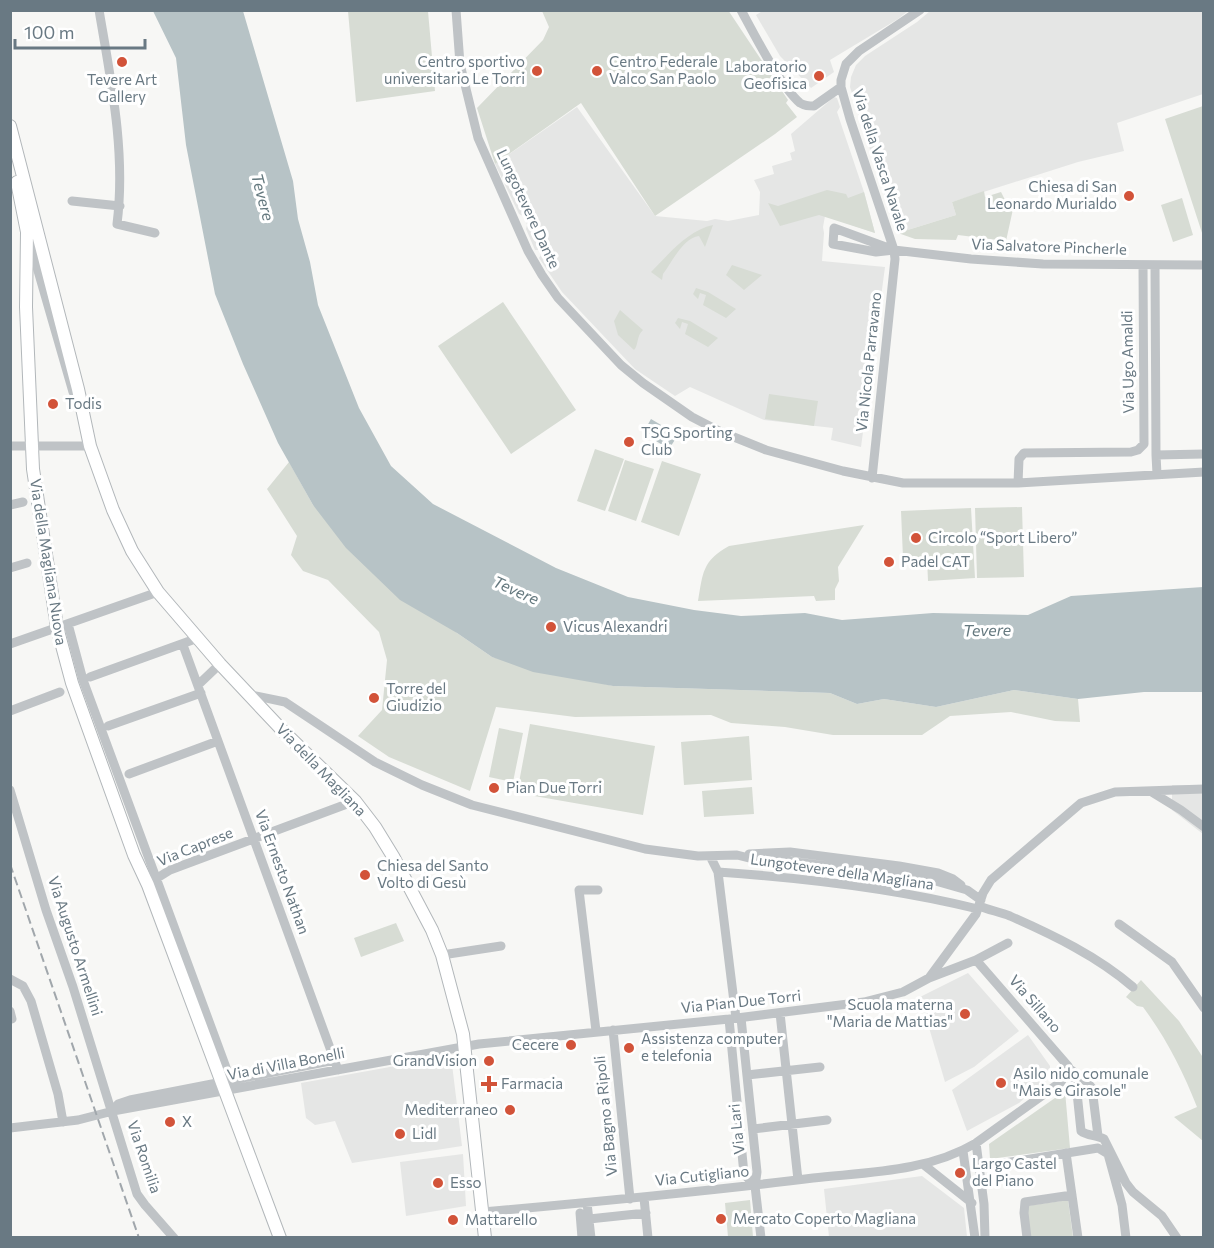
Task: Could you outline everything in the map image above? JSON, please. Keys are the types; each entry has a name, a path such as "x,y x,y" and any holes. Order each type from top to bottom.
{"main road":[{"name":"Via della Magliana","path":"10,126 49,292 78,389 90,446 126,540 158,592 198,639 247,693 355,801 375,827 426,915 442,955 465,1046 485,1238"},
{"name":"Via della Magliana Nuova","path":"10,149 27,232 26,307 31,446 37,501 63,626 72,683 132,849 153,881 280,1238"}],"street":[{"path":"99,10 119,142 120,206 117,224 155,233"},
{"name":"Lungotevere Dante","path":"456,10 460,64 478,138 531,257 558,298 626,370 692,417 727,435 766,450 872,478 911,484 1018,483 1203,472"},
{"path":"741,10 789,89 800,102 814,106 841,87"},
{"name":"Via della Vasca Navale","path":"894,250 841,87 843,70 849,60 920,10"},
{"path":"72,201 120,206"},
{"path":"834,228 875,242 894,250 876,252 833,244 834,228"},
{"name":"Via della Magliana","path":"27,232 49,292"},
{"name":"Via Nicola Parravano","path":"872,478 895,260 894,250"},
{"name":"Via Salvatore Pincherle","path":"894,250 1043,264 1203,265"},
{"name":"Via Ugo Amaldi","path":"1018,483 1019,459 1023,453 1131,453 1140,448 1144,439 1143,265"},
{"name":"Via Ugo Amaldi","path":"1155,265 1156,455"},
{"path":"26,307 33,295 49,292"},
{"path":"1143,348 1155,349"},
{"path":"10,446 90,446"},
{"path":"1156,474 1156,455 1203,454"},
{"path":"10,505 22,502"},
{"path":"10,568 27,563"},
{"path":"10,644 158,592"},
{"path":"90,678 198,639"},
{"name":"Via Ernesto Nathan","path":"183,645 336,1065"},
{"path":"108,726 200,688 220,664"},
{"path":"10,711 60,692"},
{"name":"Lungotevere della Magliana","path":"247,693 285,702 375,762 433,790 472,805 586,832 631,846 698,856 737,855 753,859 925,878 968,890 979,905"},
{"path":"129,774 218,741"},
{"path":"929,978 967,928 991,880 1081,803 1115,792 1203,789"},
{"name":"Via Augusto Armellini","path":"10,790 46,910 113,1111"},
{"path":"1150,791 1203,827"},
{"name":"Via Caprese","path":"153,881 170,870 355,801"},
{"path":"710,856 718,872 735,1018 744,1174 755,1186"},
{"name":"Lungotevere della Magliana","path":"718,872 757,874 979,905 1009,916 1084,952 1118,974 1132,987"},
{"path":"596,1031 579,890 598,890"},
{"path":"1119,924 1172,962 1203,1008"},
{"name":"Via Pian Due Torri","path":"465,1046 832,1008 877,1000 897,994 929,978 976,960 1008,943"},
{"path":"442,955 501,946"},
{"name":"Via Sillano","path":"976,960 1070,1069 1092,1088 1098,1136 1084,1134 1081,1131 1076,1083 1070,1069"},
{"path":"10,979 23,986 32,1001 58,1094 63,1122"},
{"path":"780,1013 798,1180"},
{"name":"Via Lari","path":"735,1018 747,1075 761,1238"},
{"name":"Via Bagno a Ripoli","path":"612,1030 630,1199"},
{"name":"Via di Villa Bonelli","path":"10,1128 89,1118 225,1085 336,1065 465,1046"},
{"path":"747,1075 820,1067"},
{"path":"924,1165 963,1151 976,1143 1061,1082 1070,1069"},
{"name":"Via Romilia","path":"113,1111 138,1196 174,1238"},
{"path":"753,1129 827,1120"},
{"path":"1098,1136 1104,1139 1111,1150 1126,1183 1162,1216 1178,1238"},
{"path":"976,1143 984,1204 985,1238"},
{"path":"980,1167 1098,1148 1105,1150 1122,1205 1126,1238"},
{"path":"963,1151 972,1203 975,1238"},
{"path":"1066,1153 1078,1238"},
{"path":"924,1165 972,1203"},
{"name":"Via Cutigliano","path":"483,1212 645,1198 924,1165"},
{"path":"1027,1238 1025,1202 1072,1195"},
{"path":"645,1198 648,1238"},
{"path":"587,1203 591,1238"},
{"path":"589,1219 646,1213"},
{"path":"579,1214 582,1238"}],"shaded area":[{"path":"728,10 797,117 655,216 581,103 495,164 477,108 543,40 549,27 542,11"},
{"path":"764,10 908,11 830,60 834,72 811,88 780,56 756,15"},
{"path":"348,11 428,11 435,91 356,102"},
{"path":"930,11 1203,11 1203,94 1117,123 1124,151 1078,162 952,202 956,215 898,233 850,87 851,77 856,65 865,56"},
{"path":"834,97 837,98 840,107 837,112 875,233 825,216 822,261 885,267 861,447 831,440 833,428 764,420 690,387 675,396 635,369 562,292 539,258 541,255 539,250 535,250 526,229 525,217 519,214 495,164 577,107 655,216 728,221 759,215 760,192 754,180 774,174 772,166 792,160 790,153 795,151 791,134"},
{"path":"1204,106 1203,236 1165,119"},
{"path":"827,190 846,194 848,198 864,192 875,233 819,215 780,226 768,203 778,206"},
{"path":"984,191 985,197 1001,192 1005,200 1015,200 1006,241 958,235 956,240 915,239 898,233 956,215 952,202"},
{"path":"1182,198 1193,235 1173,242 1161,205"},
{"path":"713,225 705,247 699,236 688,241 674,257 663,274 662,280 651,272 687,238"},
{"path":"732,265 762,275 744,290 726,275"},
{"path":"696,288 708,292 736,309 726,318 703,305 706,295 700,293 698,299 693,294"},
{"path":"503,302 576,410 511,454 438,346"},
{"path":"620,310 643,330 634,350 618,335 614,321"},
{"path":"678,318 690,321 718,338 708,347 685,334 688,324 682,322 680,329 675,323"},
{"path":"769,394 818,401 814,426 765,419"},
{"path":"595,449 624,459 605,511 577,501"},
{"path":"625,460 654,469 636,521 608,511"},
{"path":"662,461 701,474 679,536 641,522"},
{"path":"289,462 313,505 457,633 492,657 613,686 830,693 857,704 884,699 936,707 1014,690 1078,699 1080,722 1055,721 1011,712 950,716 922,735 833,735 785,727 731,723 711,715 575,717 496,707 470,791 389,757 358,736 382,710 387,660 379,632 328,580 303,571 291,555 297,536 267,489"},
{"path":"1022,507 1024,577 977,578 975,508"},
{"path":"971,508 975,578 928,581 927,558 903,558 901,511"},
{"path":"864,525 838,567 839,581 835,589 835,600 816,601 814,596 698,601 705,569 713,557 729,546"},
{"path":"530,724 655,746 643,815 517,793"},
{"path":"499,728 523,733 513,782 489,777"},
{"path":"749,736 752,780 684,785 681,742"},
{"path":"1172,785 1203,785 1203,834 1172,810"},
{"path":"752,787 754,814 704,817 702,791"},
{"path":"396,923 404,941 361,957 354,938"},
{"name":"Scuola materna \"Maria de Mattias\"","path":"968,973 1019,1031 974,1067 945,1082 920,997"},
{"path":"1141,980 1179,1021 1204,1059 1203,1141 1174,1117 1197,1107 1159,1031 1143,1007 1137,1006 1126,997"},
{"name":"Asilo nido comunale \"Mais e Girasole\"","path":"1028,1035 1050,1066 1050,1076 1019,1103 967,1131 952,1090"},
{"path":"451,1056 462,1146 352,1163 335,1121 315,1125 306,1118 301,1083"},
{"path":"1065,1091 1070,1148 990,1159 989,1144"},
{"path":"463,1154 466,1206 406,1216 400,1162"},
{"path":"922,1176 964,1208 967,1237 829,1237 824,1189"},
{"path":"750,1200 753,1237 728,1237 725,1203"},
{"path":"1068,1200 1073,1237 1030,1237 1026,1206"}],"water":[{"name":"Tevere","path":"153,11 243,11 293,181 298,219 310,262 318,305 359,408 391,466 433,504 556,568 628,597 694,610 741,616 805,613 842,620 933,613 1028,615 1071,596 1203,587 1203,692 1144,692 1078,699 1014,690 936,707 884,699 857,704 830,693 613,686 533,672 492,657 457,633 400,600 346,548 313,505 278,443 243,364 215,294 186,145 176,58"},
{"path":"651,419 678,435 669,449 643,433"}],"railway":[{"path":"10,864 139,1238"}],"place":[{"name":"Tevere Art Gallery","path":"122,62"},
{"name":"Centro sportivo universitario Le Torri","path":"537,71"},
{"name":"Centro Federale Valco San Paolo","path":"597,71"},
{"name":"Laboratorio Geofisica","path":"819,76"},
{"name":"Chiesa di San Leonardo Murialdo","path":"1129,196"},
{"name":"Todis","path":"53,404"},
{"name":"TSG Sporting Club","path":"629,442"},
{"name":"Circolo “Sport Libero”","path":"916,538"},
{"name":"Padel CAT","path":"889,562"},
{"name":"Vicus Alexandri","path":"551,627"},
{"name":"Torre del Giudizio","path":"374,698"},
{"name":"Pian Due Torri","path":"494,788"},
{"name":"Chiesa del Santo Volto di Gesù","path":"365,875"},
{"name":"Scuola materna \"Maria de Mattias\"","path":"965,1014"},
{"name":"Cecere","path":"571,1045"},
{"name":"Assistenza computer e telefonia","path":"629,1048"},
{"name":"GrandVision","path":"489,1061"},
{"name":"Asilo nido comunale \"Mais e Girasole\"","path":"1001,1083"},
{"name":"Farmacia","path":"489,1084"},
{"name":"Mediterraneo","path":"510,1110"},
{"name":"X","path":"170,1122"},
{"name":"Lidl","path":"400,1134"},
{"name":"Largo Castel del Piano","path":"960,1173"},
{"name":"Esso","path":"438,1183"},
{"name":"Mercato Coperto Magliana","path":"721,1219"},
{"name":"Mattarello","path":"453,1220"}]}
